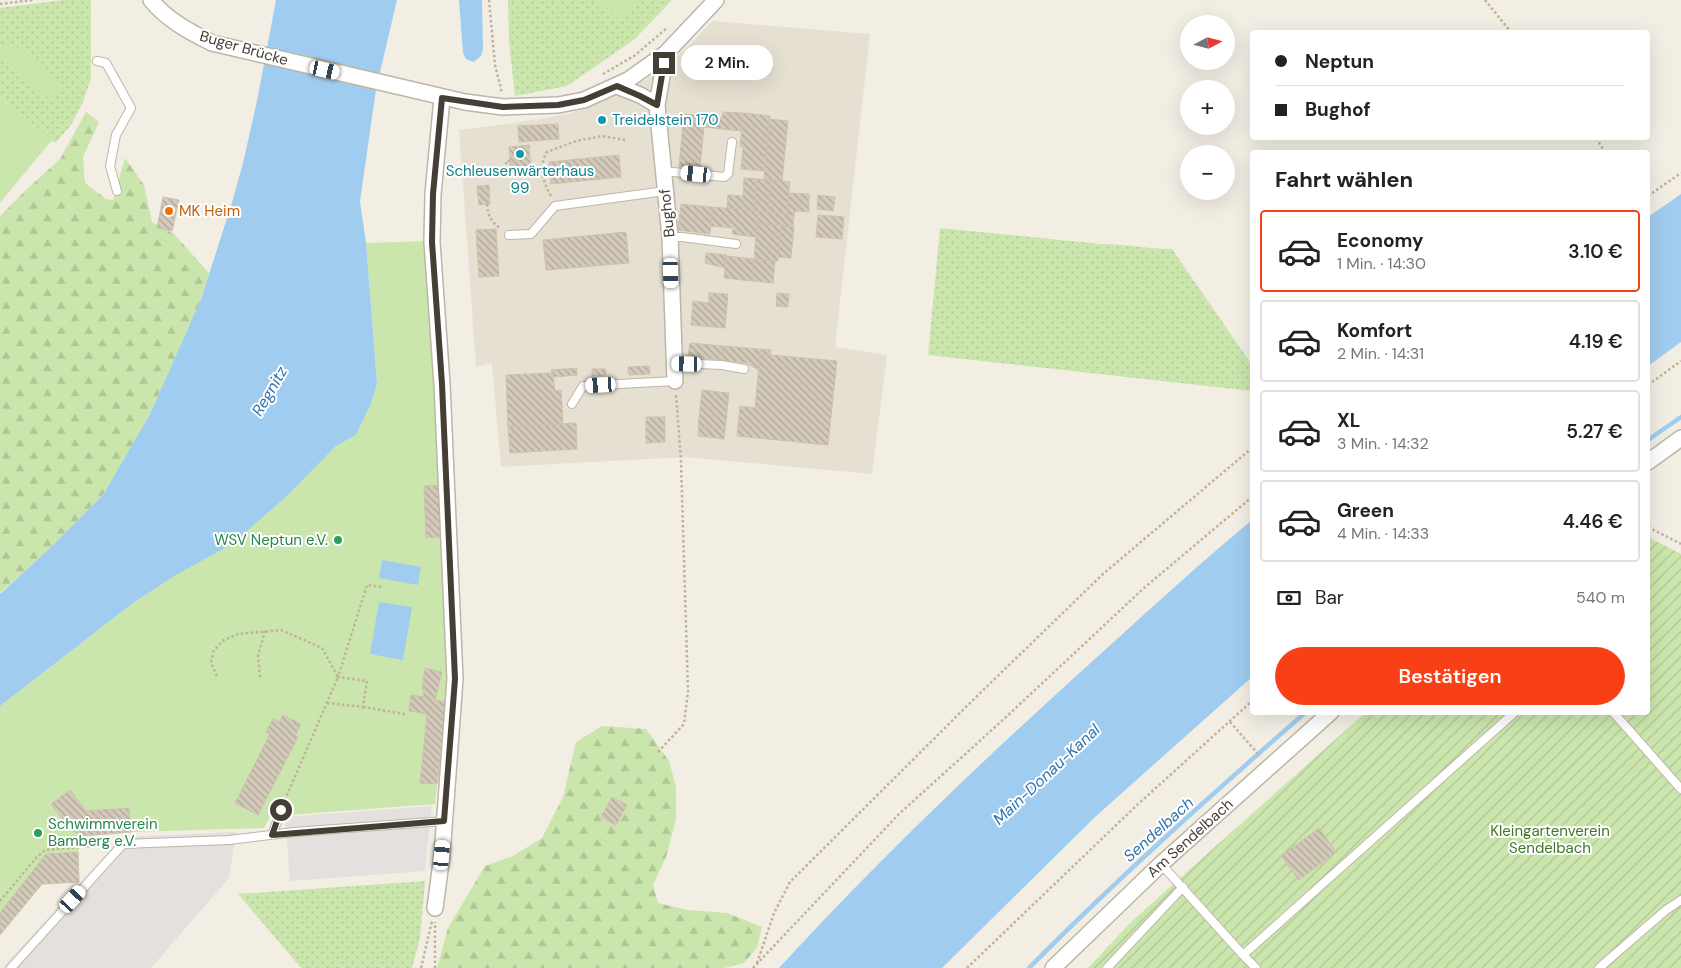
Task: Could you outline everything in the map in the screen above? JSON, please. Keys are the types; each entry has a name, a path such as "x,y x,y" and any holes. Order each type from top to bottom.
{"street":[{"name":"Buger Brücke","path":"151,0 163,13 177,23 193,34 212,43 442,98 503,107 558,105 584,100 617,86 666,53 711,6"},
{"name":"Bughof","path":"666,53 657,105 670,237 675,382"},
{"path":"617,86 657,105"},
{"path":"435,908 455,679 442,384 432,242 433,194 442,98"},
{"path":"1650,461 1681,438"},
{"name":"Am Sendelbach","path":"1053,968 1161,864 1328,715"}],"lane":[{"path":"97,61 106,63 131,108 116,135 110,166 117,191"},
{"path":"663,171 724,177 728,174 732,142"},
{"path":"510,236 531,234 555,206 665,191"},
{"path":"670,237 736,244"},
{"path":"674,364 722,365 744,369"},
{"path":"572,404 582,386 675,382"},
{"path":"1243,955 1512,715"},
{"path":"1616,715 1681,789"},
{"path":"272,835 281,810"},
{"path":"11,968 123,844 230,840 444,821"},
{"path":"1161,864 1256,968"},
{"path":"1107,968 1183,887"},
{"path":"1599,968 1666,910 1681,900"}],"path":[{"path":"0,4 32,0"},
{"path":"489,0 495,65 504,98 503,107"},
{"path":"1485,0 1509,30"},
{"path":"598,76 634,56 669,26"},
{"path":"555,206 544,183 541,162 547,152 576,141 602,136 625,140"},
{"path":"510,161 506,161 507,172 511,174 543,172"},
{"path":"1650,195 1681,173"},
{"path":"486,204 488,215 493,224 510,236"},
{"path":"1650,384 1681,361"},
{"path":"658,752 684,724 688,691 681,462 675,382"},
{"path":"757,964 774,913 790,882 976,696 1103,574 1250,450"},
{"path":"753,968 899,814 1006,718 1144,588 1250,499"},
{"path":"1650,528 1681,544"},
{"path":"281,810 338,677 368,585 382,587"},
{"path":"217,676 211,663 213,652 222,641 238,634 281,630 322,648 338,677"},
{"path":"260,677 258,656 265,631"},
{"path":"338,677 367,682 363,707"},
{"path":"327,703 405,714"},
{"path":"968,968 1136,806 1250,703"},
{"path":"1230,722 1262,760"},
{"path":"0,901 36,857 45,850 123,844"},
{"path":"421,968 435,908"},
{"path":"435,908 435,968"}],"shaded area":[{"path":"712,21 870,34 835,347 887,355 872,474 685,457 501,467 492,363 476,367 459,130 569,114 630,88 660,72 691,44"},
{"path":"432,806 425,871 290,881 285,817"},
{"path":"236,832 229,878 151,968 2,968 122,837"}],"green space":[{"path":"63,0 91,0 91,79 82,104 71,125 55,143 0,97 0,8"},
{"path":"508,0 672,0 635,39 567,86 515,96 509,41"},
{"path":"599,0 637,0 619,19"},
{"path":"9,41 65,86 53,102 0,60 0,53"},
{"path":"0,97 52,140 0,203"},
{"path":"86,112 99,122 83,157 85,183 106,199 113,200 125,158 144,185 152,222 174,234 209,273 201,299 150,414 103,495 50,548 0,593 0,216 60,159"},
{"path":"940,228 1172,249 1250,362 1250,391 928,355"},
{"name":"WSV Neptun e.V.","path":"428,241 434,325 448,678 435,804 288,815 275,808 264,828 131,832 82,836 78,852 79,882 42,884 0,935 0,706 133,603 289,494 336,446 356,435 377,382 366,243"},
{"name":"Kleingartenverein Sendelbach","path":"1650,538 1681,554 1681,968 1088,968 1131,922 1363,715 1650,715"},
{"path":"602,726 646,729 669,761 676,787 676,820 666,857 653,885 658,903 688,910 727,913 762,927 757,948 744,963 724,968 437,968 448,928 485,866 513,856 542,838 563,797 576,742"},
{"path":"425,881 420,938 412,968 301,968 238,894"}],"water":[{"name":"Regnitz","path":"276,0 397,0 376,89 360,201 366,243 377,383 371,403 356,435 336,446 289,494 232,544 174,576 133,603 0,706 0,594 103,495 150,414 201,299 231,206 258,96"},
{"path":"459,0 482,0 483,49 481,56 474,62 466,59 463,53"},
{"path":"1681,194 1681,342 1650,365 1650,216"},
{"name":"Main-Donau-Kanal","path":"1250,522 1250,679 1095,817 942,968 779,968 894,848 974,771 1154,605"},
{"path":"382,560 421,567 418,585 379,578"},
{"path":"379,602 412,607 403,660 370,654"}],"building":[{"path":"723,112 743,113 741,131 704,127 705,116 722,118"},
{"path":"743,113 770,116 764,171 741,169 743,147 740,147"},
{"path":"684,114 705,116 700,168 679,166"},
{"path":"769,119 788,121 782,181 764,180"},
{"path":"558,124 559,139 519,142 518,126"},
{"name":"Schleusenwärterhaus 99","path":"529,145 531,171 511,173 509,147"},
{"path":"619,155 621,177 551,184 549,162"},
{"path":"744,178 757,179 754,211 727,208 728,195 743,196"},
{"path":"757,179 771,180 768,212 754,211"},
{"path":"771,180 790,182 787,214 768,212"},
{"path":"489,185 490,204 479,205 477,186"},
{"path":"789,193 809,194 809,212 795,211 794,215 787,214"},
{"path":"818,195 835,197 833,211 817,209"},
{"path":"163,197 179,200 172,231 157,228"},
{"path":"681,204 712,207 710,234 678,230"},
{"path":"712,207 758,211 756,237 732,234 733,228 711,226"},
{"path":"758,211 794,215 793,227 757,223"},
{"path":"818,215 844,217 842,239 816,237"},
{"path":"757,223 781,225 778,261 754,259"},
{"path":"781,225 794,227 791,258 778,257"},
{"path":"496,229 499,276 479,277 476,230"},
{"path":"626,232 629,263 546,270 543,240"},
{"path":"706,253 727,255 725,268 705,263"},
{"path":"726,256 754,259 752,281 724,278"},
{"path":"754,259 775,261 773,283 752,281"},
{"path":"709,293 728,294 725,328 691,325 693,301 709,303"},
{"path":"777,293 789,294 788,307 776,306"},
{"path":"690,343 723,346 722,360 688,357"},
{"path":"723,346 771,350 770,355 760,354 759,370 746,363 722,360"},
{"path":"760,354 837,361 828,445 737,436 740,406 755,408"},
{"path":"649,366 650,374 629,375 628,367"},
{"path":"577,368 577,375 554,377 551,370"},
{"path":"592,369 606,369 606,375 592,376"},
{"path":"553,373 555,391 561,390 563,424 508,427 506,375"},
{"path":"702,390 729,393 725,430 698,427"},
{"path":"646,417 665,417 665,442 646,443"},
{"path":"576,423 577,449 510,453 508,427"},
{"path":"699,427 725,430 724,439 698,436"},
{"path":"439,485 441,537 426,538 424,486"},
{"path":"425,668 442,672 435,700 447,702 437,784 420,783 427,714 409,711 411,695 423,697 424,689 422,689"},
{"path":"283,715 301,724 295,736 298,737 258,815 235,803 270,734 266,732 273,719 279,722"},
{"path":"70,790 86,811 129,808 131,832 82,836 71,830 51,804"},
{"path":"612,797 627,805 616,825 601,817"},
{"path":"1319,828 1336,852 1299,880 1281,856"},
{"path":"78,852 79,882 42,884 0,935 0,913 46,854"}],"waterway":[{"name":"Sendelbach","path":"1650,439 1681,417"},
{"name":"Sendelbach","path":"1029,968 1165,838 1303,715"}],"place":[{"name":"Treidelstein 170","path":"602,120"},
{"name":"Schleusenwärterhaus 99","path":"520,154"},
{"name":"MK Heim","path":"169,211"},
{"name":"WSV Neptun e.V.","path":"338,540"},
{"name":"Schwimmverein Bamberg e.V.","path":"38,833"}],"route":[{"path":"281,810 272,835 444,821 455,679 442,384 432,242 433,194 442,98 503,107 558,105 584,100 617,86 657,105 664,63"}]}
